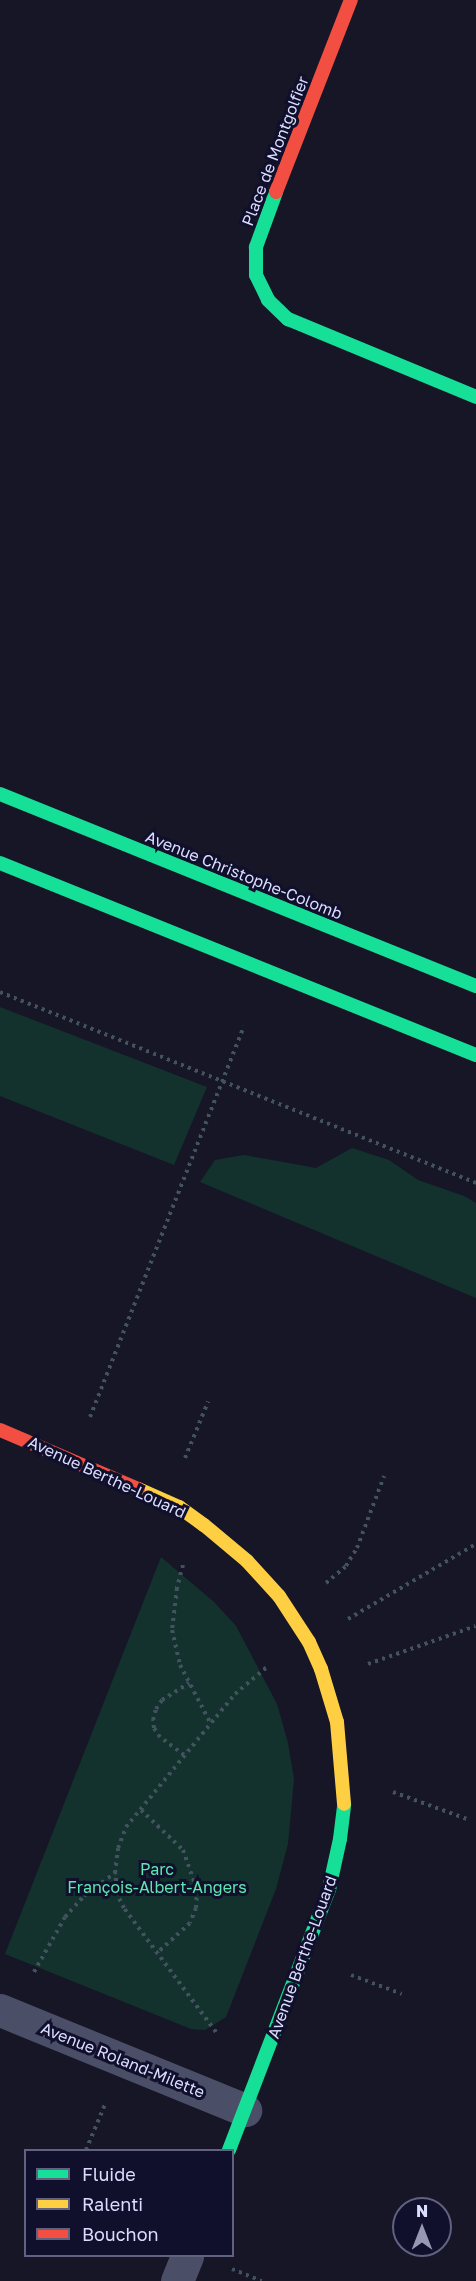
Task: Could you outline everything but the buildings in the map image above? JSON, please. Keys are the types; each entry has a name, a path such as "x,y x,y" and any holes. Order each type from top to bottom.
{"street":[{"name":"Place de Montgolfier","path":"351,0 265,219 256,247 256,275 268,300 288,320 476,397"},
{"name":"Avenue Christophe-Colomb","path":"0,794 476,986"},
{"path":"0,863 476,1055"},
{"name":"Avenue Berthe-Louard","path":"0,1430 179,1507 204,1525 247,1561 279,1596 309,1642 321,1669 337,1722 341,1751 344,1810 340,1839 329,1889 230,2149"},
{"name":"Avenue Roland-Milette","path":"0,2010 245,2110"},
{"path":"177,2281 187,2257"}],"path":[{"path":"0,992 476,1183"},
{"path":"90,1416 244,1026"},
{"path":"185,1458 208,1402"},
{"path":"326,1582 346,1566 357,1548 384,1476"},
{"path":"348,1619 476,1544"},
{"path":"183,1565 175,1599 172,1630 180,1665 211,1724"},
{"path":"369,1664 476,1626"},
{"path":"216,2032 124,1908 118,1896 115,1872 118,1848 126,1827 184,1755 235,1694 267,1667"},
{"path":"184,1755 160,1737 154,1728 153,1720 162,1700 189,1683"},
{"path":"393,1792 467,1819"},
{"path":"141,1810 160,1825 183,1850 197,1890 196,1908 190,1923 157,1953"},
{"path":"34,1972 65,1917 84,1896 115,1872"},
{"path":"189,1881 194,1879"},
{"path":"351,1975 402,1994"},
{"path":"88,2149 106,2102"},
{"path":"232,2269 262,2281"}],"green space":[{"path":"0,1007 207,1087 174,1165 0,1096"},
{"path":"352,1148 389,1160 418,1180 464,1196 476,1203 476,1298 200,1182 215,1160 244,1155 316,1168"},
{"name":"Parc François-Albert-Angers","path":"161,1557 214,1602 236,1626 277,1704 288,1743 294,1779 288,1844 276,1889 226,2017 205,2030 191,2029 5,1954"}],"traffic: fast":[{"path":"276,192 256,247 256,275 268,300 288,319 476,397"},
{"path":"0,794 476,986"},
{"path":"0,863 476,1055"},
{"path":"229,2149 329,1889 340,1839 344,1804"}],"traffic: slow":[{"path":"138,1489 179,1507 204,1525 247,1561 279,1596 309,1642 321,1669 337,1722 344,1804"}],"traffic: jam":[{"path":"276,192 351,0"},
{"path":"0,1430 138,1489"}]}
